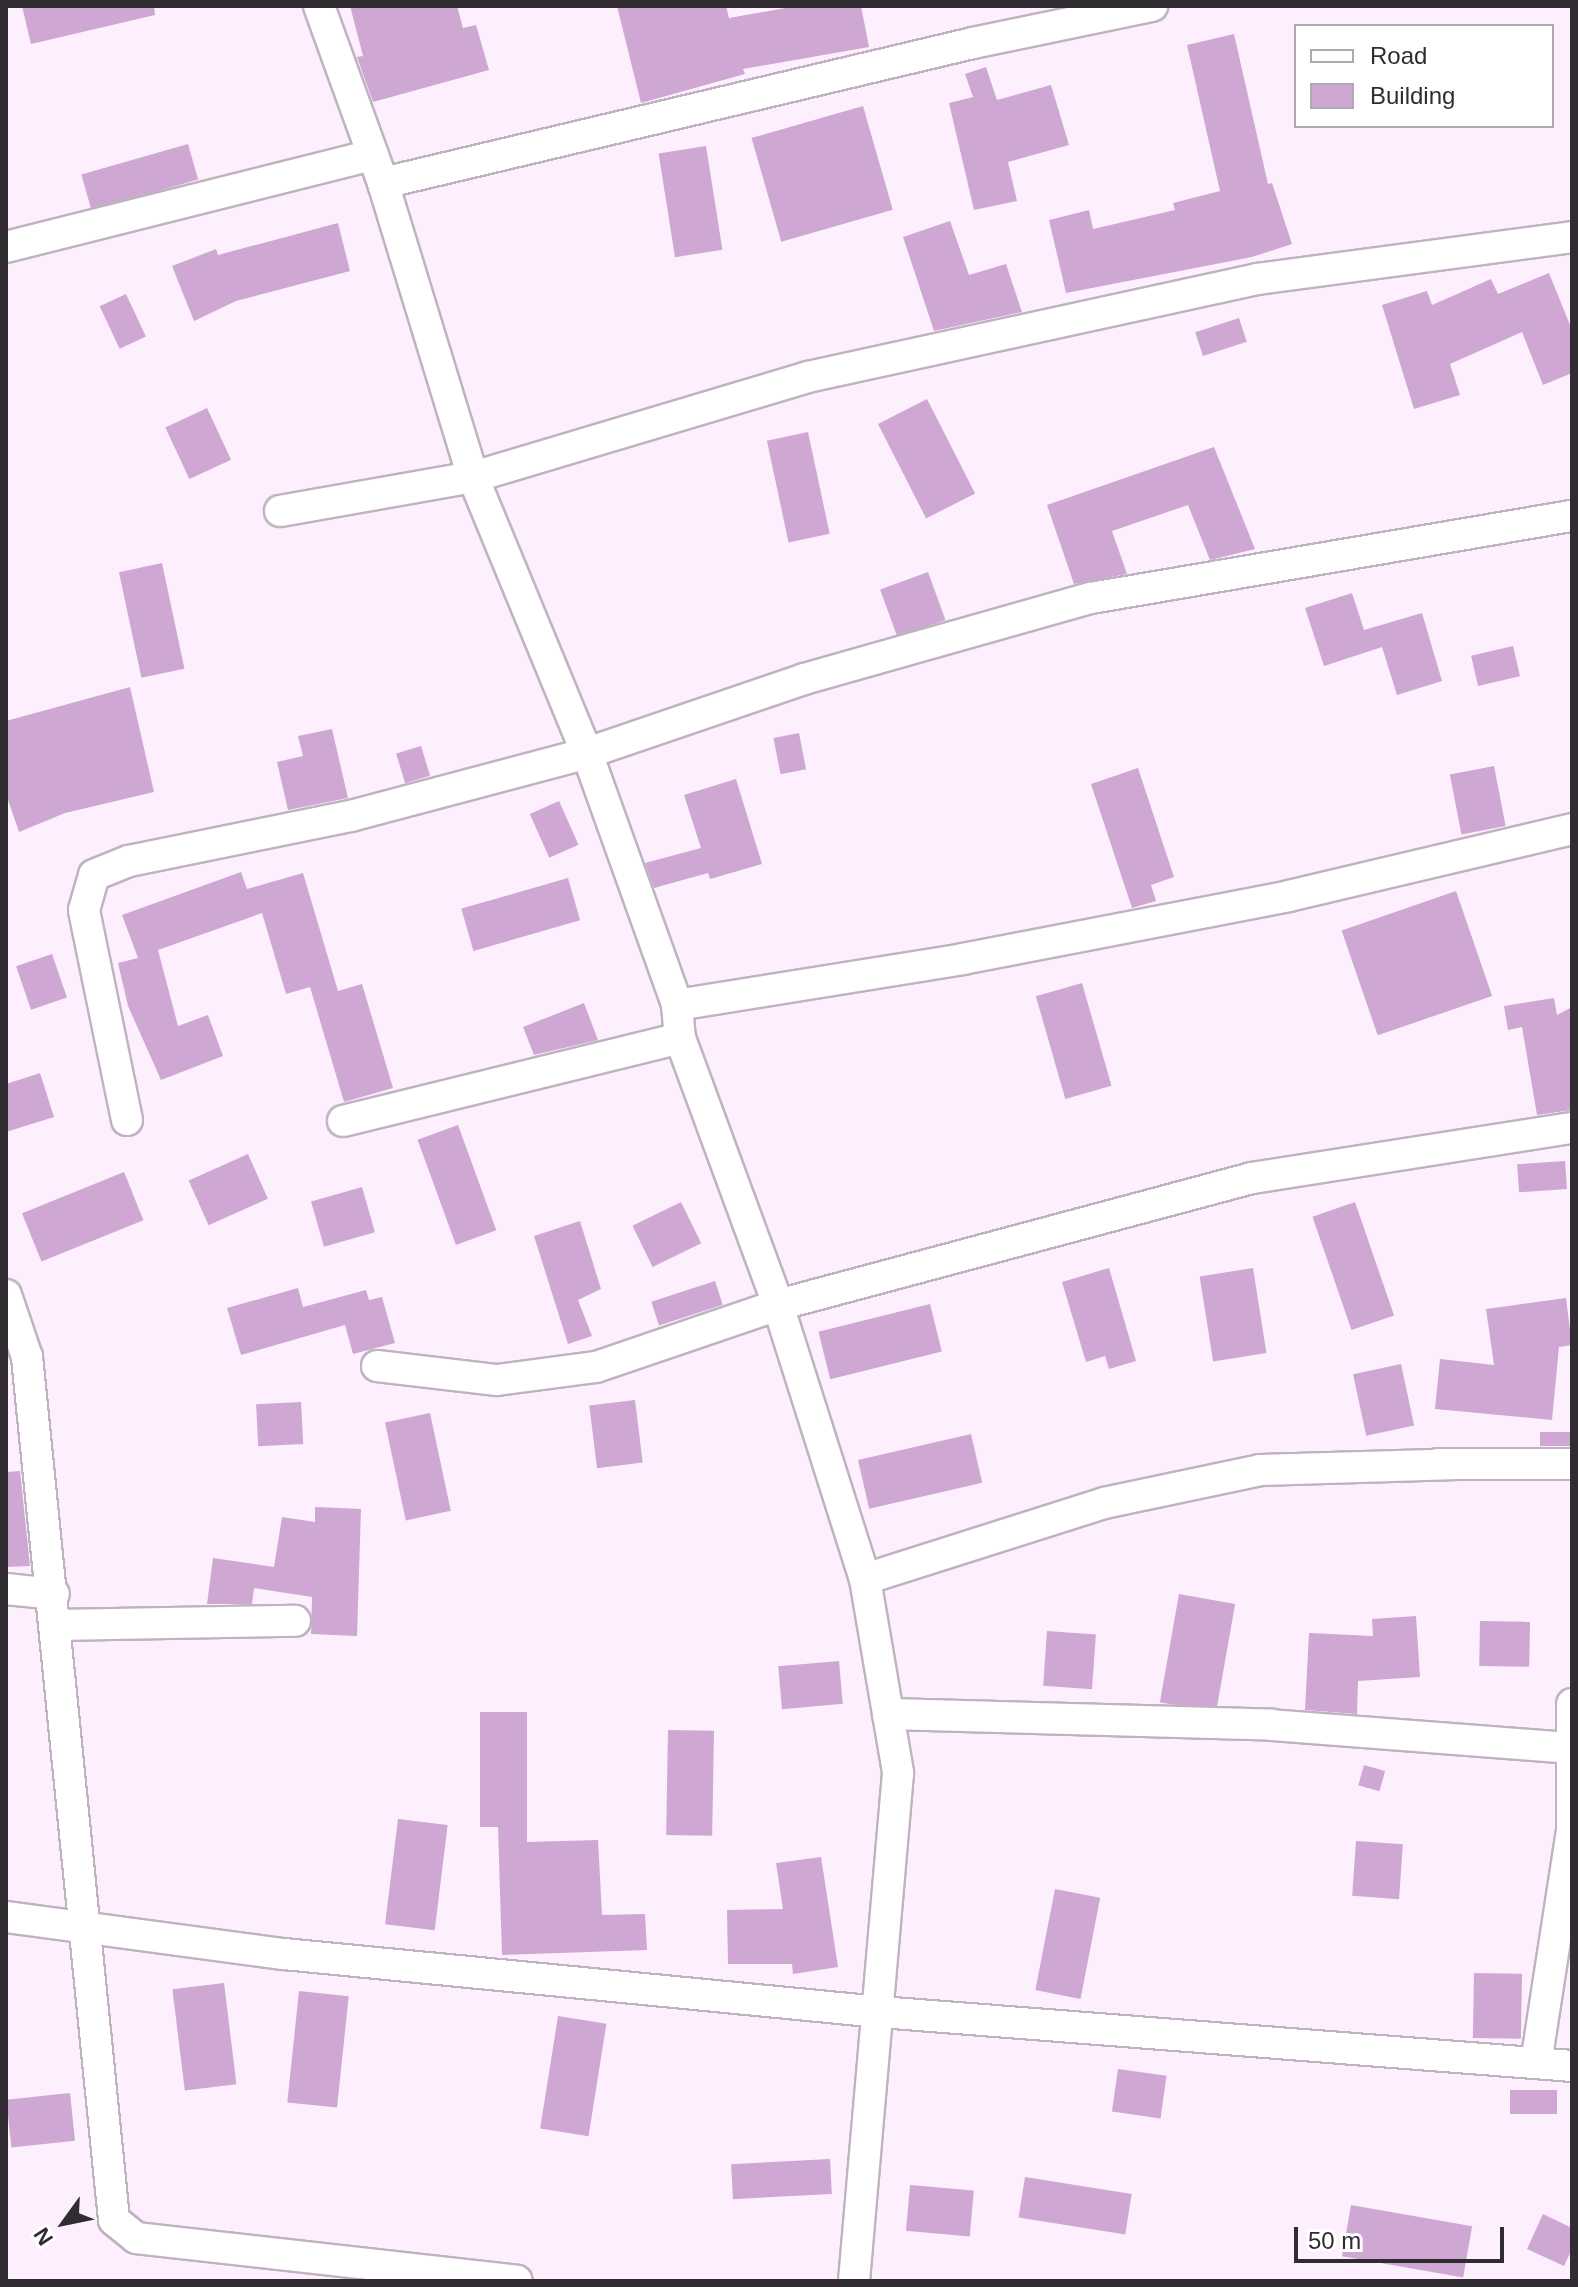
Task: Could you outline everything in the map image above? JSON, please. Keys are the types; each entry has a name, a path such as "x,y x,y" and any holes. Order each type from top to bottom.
{"street":[{"path":"319,6 378,169 473,477 587,753 677,1005 680,1038 778,1305 865,1579 898,1773 880,2012 854,2281"},
{"path":"6,247 1152,6"},
{"path":"280,511 473,477 808,377 1258,279 1572,237"},
{"path":"127,1120 84,910 94,875 129,861 351,816 587,753 804,679 1091,598 1572,516"},
{"path":"677,1005 963,959 1289,896 1572,829"},
{"path":"343,1121 680,1038"},
{"path":"377,1366 497,1380 596,1367 778,1305 1252,1178 1572,1128"},
{"path":"6,1295 27,1357 54,1594 110,2210 120,2229 136,2238 517,2281"},
{"path":"1332,1463 1572,1464"},
{"path":"865,1579 1104,1503 1260,1470 1458,1464"},
{"path":"6,1589 54,1594"},
{"path":"56,1625 295,1621"},
{"path":"1536,2063 1572,1831 1572,1704"},
{"path":"888,1714 1271,1725 1570,1748"},
{"path":"6,1917 284,1954 880,2012 1572,2066"}],"building":[{"path":"22,6 154,6 155,15 31,44"},
{"path":"350,6 457,6 463,28 476,25 489,70 373,102 357,57 363,56"},
{"path":"617,6 726,6 729,18 797,6 861,6 869,47 743,69 745,74 641,103"},
{"path":"1234,34 1268,184 1272,183 1292,244 1252,257 1066,293 1049,220 1089,210 1093,229 1175,210 1173,203 1220,191 1187,45"},
{"path":"986,67 997,100 1051,85 1069,145 1008,162 1017,201 974,210 949,103 973,97 965,74"},
{"path":"863,106 893,210 781,242 751,138"},
{"path":"188,144 198,180 91,210 81,175"},
{"path":"706,146 722,250 675,257 659,154"},
{"path":"950,221 969,275 1006,264 1022,312 934,331 903,237"},
{"path":"338,223 350,271 236,301 194,321 172,266 216,249 218,255"},
{"path":"1549,273 1572,330 1572,373 1543,385 1522,332 1450,364 1460,395 1414,409 1382,305 1427,291 1432,305 1491,279 1498,294"},
{"path":"126,294 146,337 120,349 100,306"},
{"path":"1239,318 1247,342 1203,356 1195,332"},
{"path":"927,399 975,493 926,518 878,424"},
{"path":"207,408 231,460 189,479 165,427"},
{"path":"808,432 830,534 789,542 767,441"},
{"path":"1214,447 1255,549 1210,560 1188,505 1112,531 1127,574 1074,584 1047,505"},
{"path":"162,563 184,669 141,678 119,572"},
{"path":"928,572 945,620 898,637 880,589"},
{"path":"1352,593 1364,630 1422,613 1442,681 1397,695 1382,647 1324,666 1305,608"},
{"path":"1513,646 1520,676 1478,686 1471,656"},
{"path":"130,687 154,792 65,813 19,832 6,794 6,721"},
{"path":"332,729 348,798 288,810 277,762 303,756 298,736"},
{"path":"799,733 806,769 781,774 773,738"},
{"path":"421,746 430,776 405,783 396,754"},
{"path":"1494,766 1506,826 1461,834 1450,775"},
{"path":"1138,768 1174,877 1151,885 1156,901 1132,908 1091,784"},
{"path":"736,779 762,864 710,879 708,873 654,888 645,863 701,848 684,795"},
{"path":"559,801 579,845 549,858 530,814"},
{"path":"241,872 247,889 303,873 338,991 362,984 393,1088 344,1102 310,987 286,994 262,913 158,950 178,1026 208,1015 223,1056 161,1080 128,1006 118,963 138,958 122,915"},
{"path":"568,878 580,920 473,951 461,909"},
{"path":"1456,891 1492,996 1378,1035 1342,930"},
{"path":"52,954 67,997 31,1010 16,966"},
{"path":"1082,983 1111,1086 1065,1099 1036,996"},
{"path":"1554,998 1557,1015 1572,1007 1572,1110 1537,1115 1522,1027 1508,1030 1504,1006"},
{"path":"584,1003 598,1040 534,1055 523,1027"},
{"path":"40,1073 54,1117 6,1132 6,1084"},
{"path":"458,1125 496,1230 456,1245 418,1140"},
{"path":"248,1154 268,1199 209,1225 189,1180"},
{"path":"1565,1161 1567,1189 1519,1192 1517,1164"},
{"path":"124,1172 143,1220 41,1261 22,1213"},
{"path":"362,1187 375,1232 324,1247 311,1202"},
{"path":"681,1202 701,1243 653,1267 632,1226"},
{"path":"1355,1202 1394,1315 1352,1330 1312,1217"},
{"path":"580,1221 601,1289 578,1300 592,1336 568,1344 534,1236"},
{"path":"1109,1268 1136,1361 1109,1369 1105,1356 1086,1362 1062,1282"},
{"path":"1253,1268 1266,1353 1213,1361 1200,1276"},
{"path":"715,1281 723,1305 659,1325 651,1302"},
{"path":"298,1288 303,1307 366,1290 369,1300 382,1297 395,1343 353,1354 345,1325 241,1355 227,1308"},
{"path":"1566,1298 1572,1345 1559,1347 1552,1420 1435,1409 1440,1359 1494,1365 1486,1309"},
{"path":"930,1304 942,1352 830,1379 818,1332"},
{"path":"1401,1364 1414,1426 1366,1436 1353,1374"},
{"path":"635,1400 643,1463 597,1468 589,1406"},
{"path":"301,1402 303,1444 258,1446 256,1404"},
{"path":"430,1413 451,1511 406,1520 385,1423"},
{"path":"1540,1432 1572,1432 1572,1446 1540,1446"},
{"path":"971,1434 982,1483 869,1509 858,1460"},
{"path":"20,1471 30,1566 6,1567 6,1472"},
{"path":"315,1507 361,1509 357,1636 311,1634 312,1597 254,1588 252,1604 207,1604 213,1558 274,1567 282,1517 315,1522"},
{"path":"1179,1594 1235,1604 1216,1712 1160,1702"},
{"path":"1416,1616 1420,1677 1358,1681 1357,1714 1305,1710 1309,1633 1373,1636 1372,1619"},
{"path":"1480,1621 1530,1622 1529,1667 1479,1666"},
{"path":"1047,1631 1096,1634 1092,1689 1043,1686"},
{"path":"839,1661 843,1704 782,1709 778,1666"},
{"path":"480,1712 527,1712 527,1842 598,1840 602,1915 645,1914 647,1950 502,1955 498,1827 480,1827"},
{"path":"668,1730 714,1731 712,1836 666,1835"},
{"path":"1364,1765 1385,1771 1379,1791 1358,1785"},
{"path":"398,1819 448,1825 435,1930 385,1924"},
{"path":"1356,1841 1403,1844 1399,1899 1352,1896"},
{"path":"821,1857 838,1967 793,1974 792,1964 728,1964 727,1910 783,1909 776,1863"},
{"path":"1055,1889 1100,1898 1081,1999 1035,1990"},
{"path":"1474,1973 1522,1974 1521,2039 1473,2038"},
{"path":"224,1983 236,2084 185,2091 172,1989"},
{"path":"299,1991 349,1996 337,2108 287,2102"},
{"path":"558,2016 606,2024 589,2136 540,2129"},
{"path":"1118,2069 1167,2076 1161,2118 1112,2112"},
{"path":"1510,2090 1557,2090 1557,2114 1510,2114"},
{"path":"70,2093 75,2141 11,2147 6,2100"},
{"path":"830,2159 832,2194 733,2199 731,2164"},
{"path":"1025,2177 1132,2194 1125,2234 1019,2217"},
{"path":"910,2185 974,2191 970,2236 906,2231"},
{"path":"1351,2205 1472,2226 1463,2278 1342,2256"},
{"path":"1543,2214 1572,2228 1572,2249 1564,2266 1527,2249"}]}
